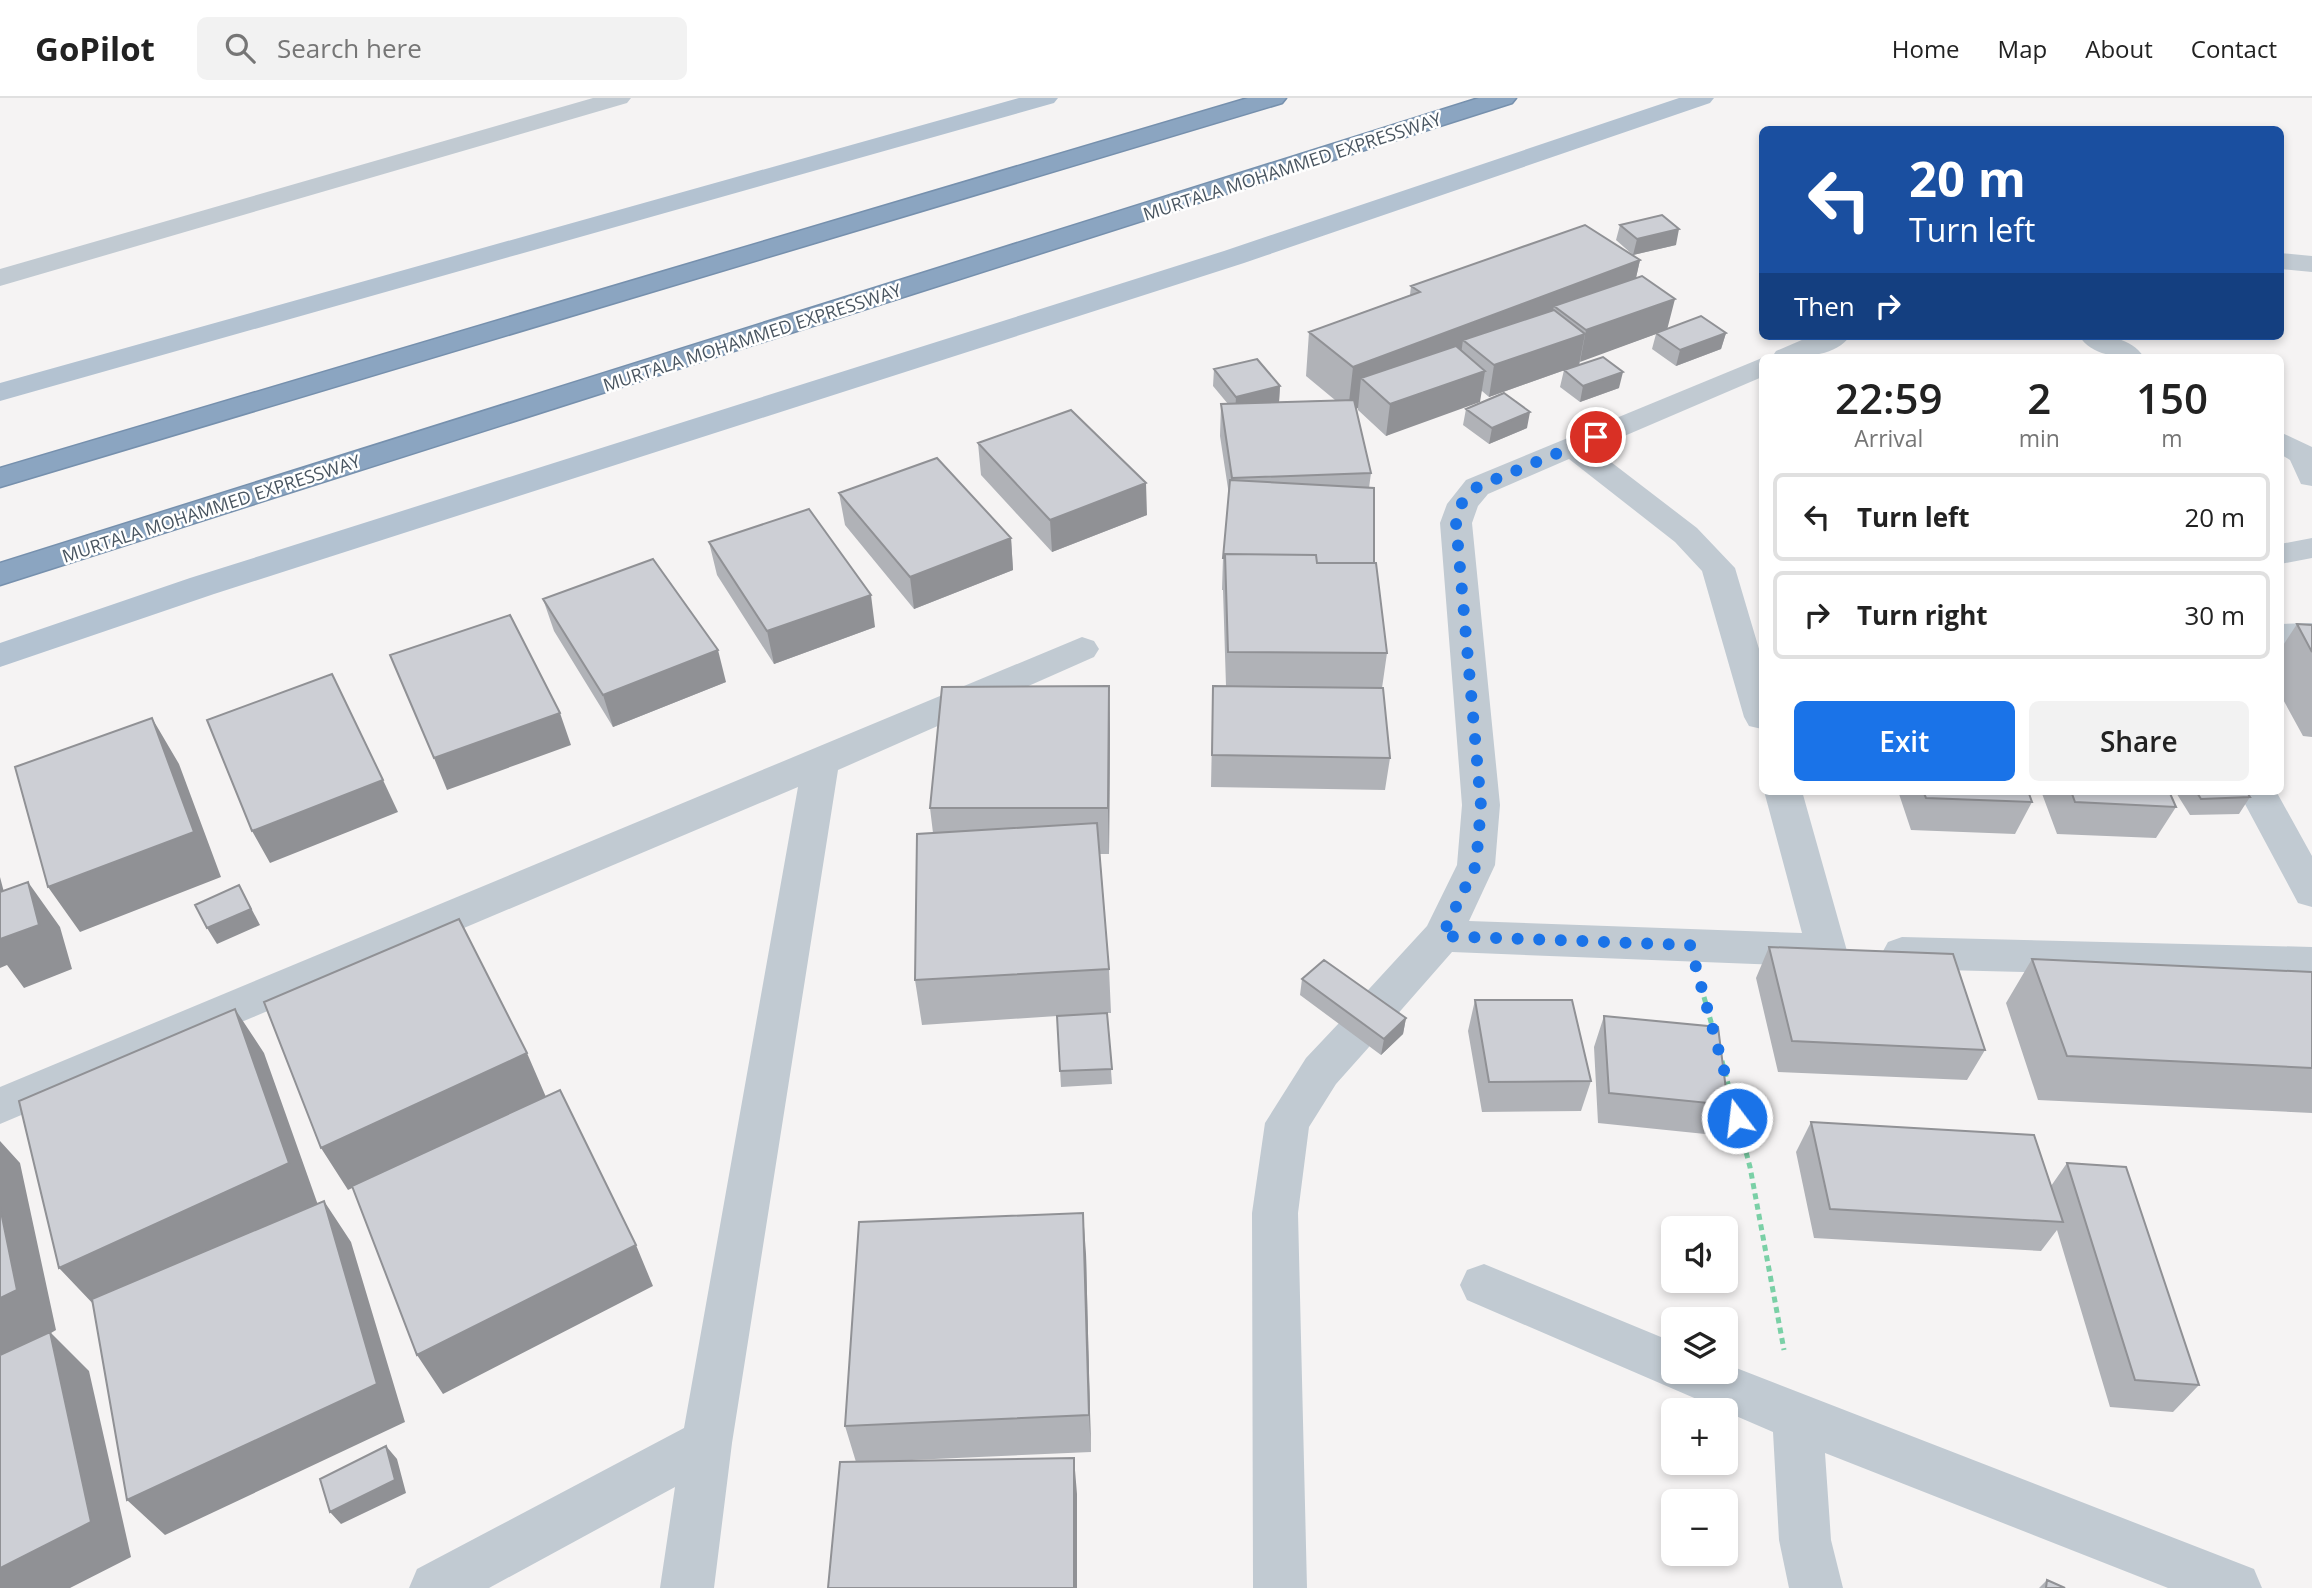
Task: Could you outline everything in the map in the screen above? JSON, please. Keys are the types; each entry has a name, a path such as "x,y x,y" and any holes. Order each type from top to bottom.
{"highway":[{"path":"0,478 1274,98"},
{"name":"MURTALA MOHAMMED EXPRESSWAY","path":"0,575 1504,98"}],"main road":[{"path":"0,391 1046,98"},
{"path":"0,655 229,578 1234,257 1702,98"}],"street":[{"path":"0,278 620,98"},
{"path":"2284,261 2312,264"},
{"path":"1793,354 1826,340"},
{"path":"2100,340 2125,354"},
{"path":"1280,1588 1275,1213 1287,1123 1321,1071 1442,936 1476,865 1481,806 1456,523 1462,503 1477,487 1759,368"},
{"path":"2284,443 2303,455 2312,477"},
{"path":"1573,447 1686,535 1718,568 1759,707"},
{"path":"2284,553 2312,548"},
{"path":"2284,635 2312,634"},
{"path":"0,1106 821,763 1082,649"},
{"path":"687,1588 707,1443 821,763"},
{"path":"1784,795 1827,951"},
{"path":"2259,795 2312,892"},
{"path":"1442,936 1827,951 2312,963"},
{"path":"1484,1285 1661,1360"},
{"path":"1717,1384 1797,1418 2235,1588"},
{"path":"1797,1418 1805,1540 1816,1588"},
{"path":"436,1588 707,1443"}],"path":[{"path":"1690,945 1715,1037"},
{"path":"1719,1049 1750,1167 1797,1418"}],"building":[{"path":"1662,215 1679,229 1637,239 1620,225"},
{"path":"1585,225 1640,260 1353,367 1309,332 1420,292 1411,286"},
{"path":"1642,276 1675,299 1586,330 1554,306"},
{"path":"1554,310 1585,334 1494,365 1463,340"},
{"path":"1701,316 1726,333 1680,350 1656,333"},
{"path":"1456,346 1485,371 1390,404 1361,378"},
{"path":"1603,357 1623,372 1583,386 1564,370"},
{"path":"1257,359 1280,386 1236,397 1214,369"},
{"path":"1504,393 1530,412 1492,428 1466,409"},
{"path":"1354,400 1371,473 1232,478 1221,404"},
{"path":"1071,410 1146,483 1050,520 978,443"},
{"path":"937,458 1011,538 910,577 839,493"},
{"path":"1230,480 1374,488 1374,563 1317,563 1316,555 1225,554 1223,558"},
{"path":"809,509 871,595 767,631 709,542"},
{"path":"1225,554 1316,555 1317,563 1376,563 1387,653 1228,652"},
{"path":"653,559 718,650 603,695 543,599"},
{"path":"510,615 560,713 434,758 390,655"},
{"path":"2297,624 2312,625 2312,652"},
{"path":"332,674 383,780 252,831 207,720"},
{"path":"1109,686 1108,808 930,808 942,687"},
{"path":"1213,686 1383,688 1390,758 1212,755"},
{"path":"152,718 194,832 48,887 15,767"},
{"path":"1925,795 2029,795 2032,802 1926,798"},
{"path":"2072,795 2171,795 2176,807 2075,802"},
{"path":"2198,795 2250,797 2201,799"},
{"path":"1097,823 1109,969 915,980 917,834"},
{"path":"28,882 39,925 0,939 0,892"},
{"path":"239,885 251,909 207,928 195,905"},
{"path":"459,919 527,1053 321,1148 264,1002"},
{"path":"1769,947 1953,954 1985,1050 1792,1041"},
{"path":"2032,959 2312,972 2312,1068 2067,1056"},
{"path":"1324,960 1406,1018 1384,1039 1302,979"},
{"path":"1475,1000 1572,1000 1591,1081 1489,1082"},
{"path":"235,1009 289,1163 59,1268 19,1101"},
{"path":"1107,1013 1112,1069 1060,1071 1057,1016"},
{"path":"1604,1016 1718,1027 1728,1105 1609,1093"},
{"path":"560,1090 636,1245 417,1355 352,1186"},
{"path":"1811,1122 2034,1135 2063,1222 1830,1209"},
{"path":"2067,1163 2126,1167 2199,1385 2135,1380"},
{"path":"324,1201 377,1384 127,1500 92,1299"},
{"path":"0,1207 17,1290 0,1298"},
{"path":"1083,1213 1089,1415 845,1426 859,1222"},
{"path":"50,1332 91,1522 0,1568 0,1355"},
{"path":"386,1446 395,1480 330,1512 320,1479"},
{"path":"1074,1458 1074,1588 828,1588 840,1462"},
{"path":"2047,1580 2065,1588 2046,1588"}],"route":[{"path":"1596,437 1477,487 1462,503 1456,523 1481,806 1476,865 1442,936 1690,945 1737,1118"}]}
